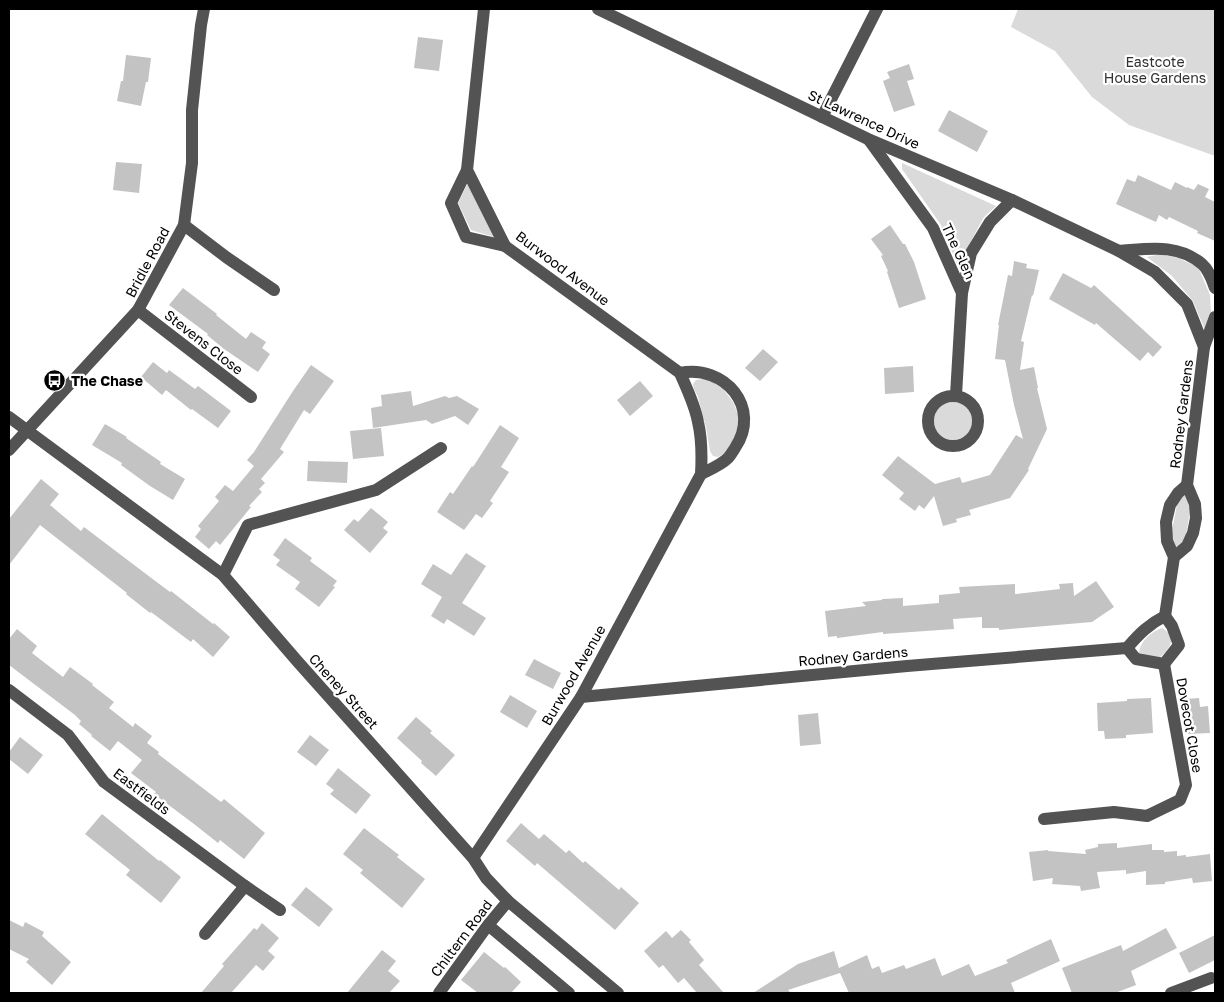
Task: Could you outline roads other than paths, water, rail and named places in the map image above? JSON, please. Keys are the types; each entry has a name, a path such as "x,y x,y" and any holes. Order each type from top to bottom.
{"street":[{"name":"Bridle Road","path":"9,450 138,310 184,225 192,163 192,110 204,9"},
{"path":"484,9 467,170 451,203 466,237 505,246"},
{"name":"St Lawrence Drive","path":"598,9 868,139 1012,200 1119,251 1155,272 1187,304 1204,347"},
{"path":"822,116 877,9"},
{"name":"The Glen","path":"868,139 933,228 962,293 956,395"},
{"name":"Burwood Avenue","path":"467,170 505,246 680,373 698,420 702,444 702,474 581,697 473,858"},
{"path":"962,293 971,254 990,222 1012,200"},
{"path":"184,225 274,290"},
{"name":"St Lawrence Drive","path":"1119,251 1165,248 1186,254 1203,264 1215,288"},
{"name":"Stevens Close","path":"138,310 251,397"},
{"path":"1204,347 1215,317"},
{"name":"Rodney Gardens","path":"1174,557 1187,546 1193,533 1196,518 1195,504 1187,485 1204,347"},
{"path":"680,373 691,371 721,379 732,389 739,400 744,416 744,431 729,457 702,474"},
{"path":"956,395 971,402 976,409 979,418 978,426 975,434 962,445 945,445 932,435 928,419 934,404 940,399 956,395"},
{"path":"9,417 27,431"},
{"name":"Cheney Street","path":"27,431 223,575 473,858 486,878 508,901 618,993"},
{"path":"223,575 248,525 376,490 441,448"},
{"name":"Rodney Gardens","path":"1165,616 1174,557 1167,541 1166,522 1170,505 1178,493 1187,485"},
{"path":"1165,616 1172,626 1179,645 1164,664 1136,659 1127,648 1153,622 1165,616"},
{"name":"Rodney Gardens","path":"581,697 907,666 1127,648"},
{"name":"Dovecot Close","path":"1044,820 1114,812 1147,816 1180,800 1186,785 1164,664"},
{"name":"Eastfields","path":"9,690 68,735 104,782 280,910"},
{"path":"205,934 245,886"},
{"name":"Chiltern Road","path":"439,993 488,925 508,901"},
{"path":"488,925 569,993"},
{"path":"1171,993 1211,978"}],"place":[{"name":"The Chase","path":"55,380"}],"park label":[{"name":"Eastcote House Gardens","path":"1155,69"}]}
